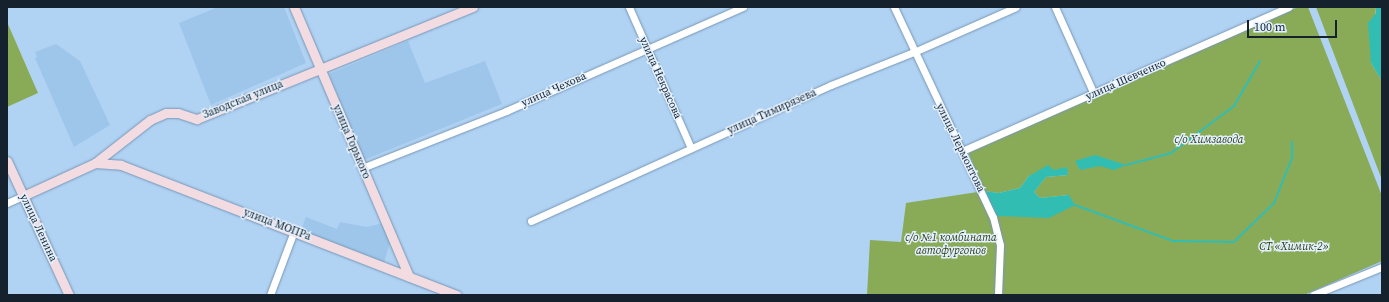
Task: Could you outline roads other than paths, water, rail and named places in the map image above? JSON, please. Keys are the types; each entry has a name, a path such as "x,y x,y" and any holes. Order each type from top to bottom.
{"street":[{"name":"улица Горького","path":"294,7 409,277"},
{"name":"Заводская улица","path":"22,196 95,163 150,120 166,113 178,113 197,119 473,7"},
{"name":"улица Некрасова","path":"629,7 691,148"},
{"name":"улица Чехова","path":"362,168 513,108 743,7"},
{"name":"улица Лермонтова","path":"894,7 993,217 1000,245 998,295"},
{"name":"улица Тимирязева","path":"531,221 831,85 914,52 1016,7"},
{"path":"1055,7 1094,94"},
{"name":"улица Шевченко","path":"962,151 1289,7"},
{"name":"улица Ленина","path":"7,161 69,295"},
{"name":"улица МОПРа","path":"95,163 121,165 457,295"},
{"path":"7,203 22,196"},
{"path":"270,295 294,231"},
{"path":"1313,295 1382,266"}],"waterway":[{"path":"1126,165 1171,153 1234,106 1260,61"},
{"path":"1075,205 1173,241 1234,242 1274,203 1292,158 1292,142"}],"park label":[{"name":"с/о Химзавода","path":"1209,140"},
{"name":"с/о №1 комбината автофургонов","path":"951,245"},
{"name":"СТ «Химик-2»","path":"1294,247"}]}
